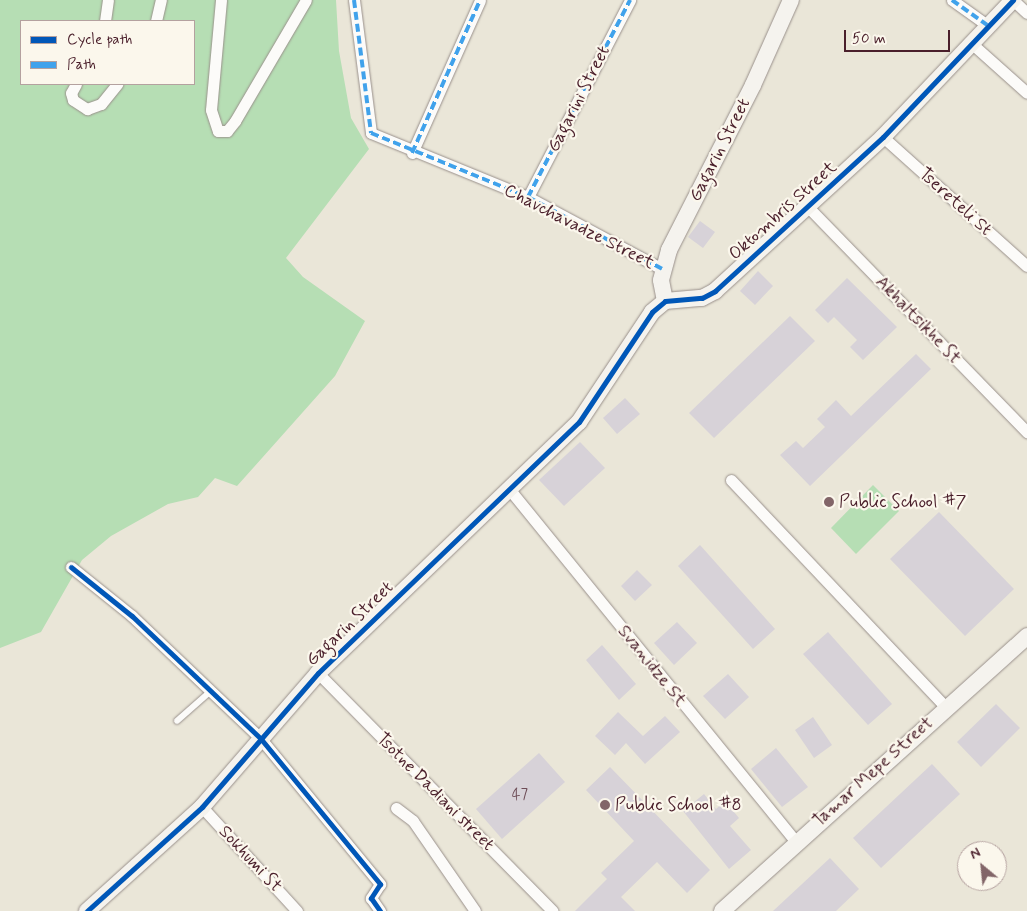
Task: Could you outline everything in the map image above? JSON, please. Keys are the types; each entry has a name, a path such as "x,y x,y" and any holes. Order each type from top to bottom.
{"street":[{"path":"105,20 108,0"},
{"path":"156,20 161,0"},
{"path":"221,0 211,110 218,132 227,131 235,122 306,0"},
{"name":"Chavchavadze Street","path":"354,0 371,133 412,152 528,197 662,269"},
{"path":"412,152 480,0"},
{"name":"Gagarini Street","path":"528,197 630,0"},
{"name":"Gagarin Street","path":"662,269 791,0"},
{"path":"952,0 987,25"},
{"path":"1013,0 1027,13"},
{"name":"Oktombris Street","path":"665,302 709,296 810,208 883,137 970,42 1013,0"},
{"path":"970,42 1027,93"},
{"path":"75,85 71,92 73,100 87,109 101,104 116,85"},
{"name":"Tsereteli St","path":"883,137 1027,266"},
{"name":"Akhaltsikhe St","path":"810,208 1027,432"},
{"path":"510,490 579,422 641,325 665,302 662,269"},
{"path":"731,480 946,707"},
{"name":"Gagarin Street","path":"87,911 202,807 318,673 510,490"},
{"name":"Svanidze St","path":"510,490 795,841"},
{"path":"71,567 132,616 261,739 380,884 371,898 380,911"},
{"name":"Tamar Mepe Street","path":"722,911 795,841 1027,636"},
{"name":"Tsotne Dadiani street","path":"318,673 552,911"},
{"name":"Sokhumi St","path":"202,807 297,911"},
{"path":"396,808 413,822 475,911"}],"lane":[{"path":"177,721 211,692"}],"green space":[{"path":"0,0 336,0 339,51 351,118 369,149 286,258 303,277 365,321 335,376 237,486 215,478 198,497 168,504 111,536 82,560 41,632 0,648"},
{"path":"873,485 899,511 856,554 831,528"}],"building":[{"path":"700,221 715,232 703,248 688,237"},
{"path":"758,271 773,286 755,305 740,291"},
{"path":"847,278 897,327 863,360 850,347 857,340 834,317 828,323 815,310"},
{"path":"790,316 815,341 714,438 689,413"},
{"path":"916,354 931,369 810,486 780,455 796,441 803,448 825,427 817,419 836,400 851,416"},
{"path":"625,398 640,414 617,434 603,418"},
{"path":"580,442 605,468 564,506 539,480"},
{"path":"939,512 1014,589 965,636 890,559"},
{"path":"700,545 775,629 753,649 678,566"},
{"path":"637,570 652,585 635,601 621,586"},
{"path":"677,622 697,643 674,665 654,643"},
{"path":"828,632 892,704 868,725 803,654"},
{"path":"602,645 636,684 619,700 586,660"},
{"path":"728,674 749,697 725,719 703,696"},
{"path":"996,704 1020,728 981,767 957,742"},
{"path":"618,712 643,736 665,716 680,732 645,764 626,743 615,755 595,736"},
{"path":"813,717 832,745 814,758 795,730"},
{"path":"776,748 808,787 782,807 751,769"},
{"path":"539,753 565,782 502,839 476,809"},
{"path":"932,764 960,794 881,868 853,838"},
{"path":"610,767 710,870 687,893 657,862 621,897 635,911 575,911 607,879 601,873 634,841 586,790"},
{"path":"704,794 716,809 725,801 739,818 730,826 751,850 729,869 683,811"},
{"path":"830,858 859,889 836,911 773,911"}],"marked path":[{"path":"354,0 371,133 528,197 662,269"},
{"path":"412,153 480,0"},
{"path":"528,197 630,0"},
{"path":"952,0 987,25"}],"cycle path":[{"path":"87,911 202,807 318,673 579,422 652,312 665,301 702,298 715,291 883,137 1013,0"},
{"path":"71,567 132,616 261,739 380,884 371,898 380,911"}],"place":[{"name":"Public School #7","path":"829,502"},
{"name":"Public School #8","path":"605,805"}]}
